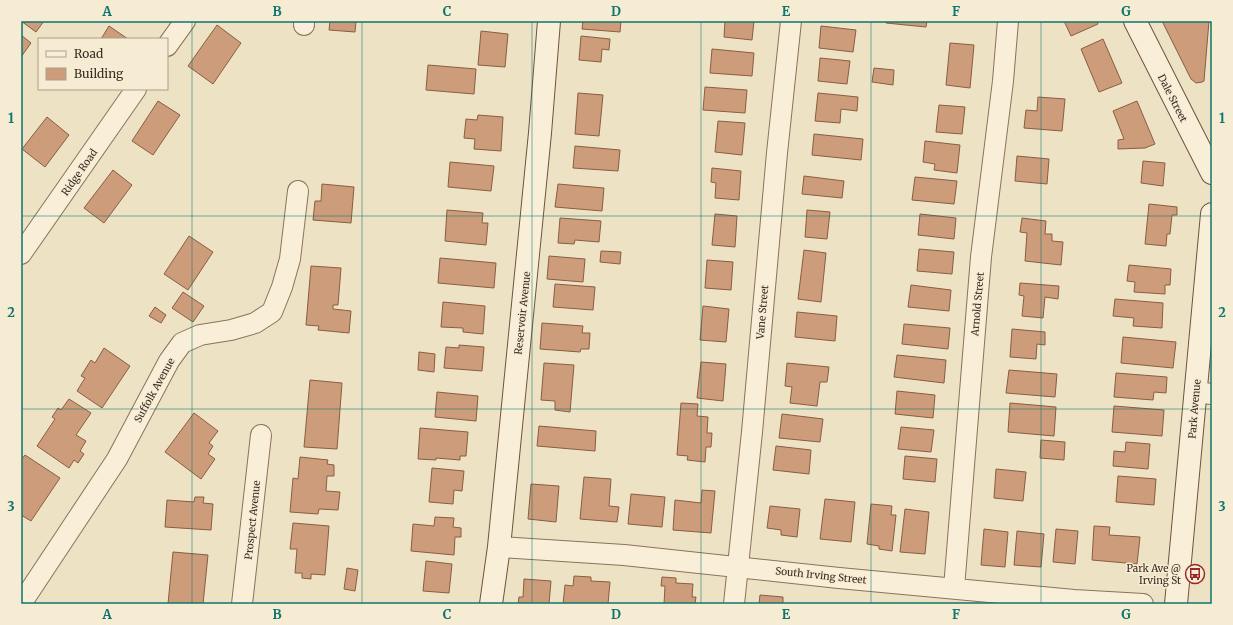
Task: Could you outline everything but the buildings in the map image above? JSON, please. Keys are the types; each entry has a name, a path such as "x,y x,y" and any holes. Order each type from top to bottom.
{"street":[{"path":"168,45 185,21"},
{"name":"Reservoir Avenue","path":"491,604 499,547 540,133 549,21"},
{"name":"Vane Street","path":"734,604 791,21"},
{"name":"Arnold Street","path":"954,588 981,257 1003,81 1008,21"},
{"name":"Dale Street","path":"1135,21 1212,173"},
{"name":"Ridge Road","path":"21,254 135,90"},
{"name":"Suffolk Avenue","path":"21,604 117,459 168,361 182,343 200,335 231,330 255,323 272,312 282,287 290,259 298,191"},
{"name":"Park Avenue","path":"1176,604 1204,393 1212,214"},
{"name":"Prospect Avenue","path":"242,604 261,435"},
{"name":"South Irving Street","path":"499,547 624,555 1074,600 1143,604"}],"place":[{"name":"Park Ave @ Irving St","path":"1195,574"}]}
